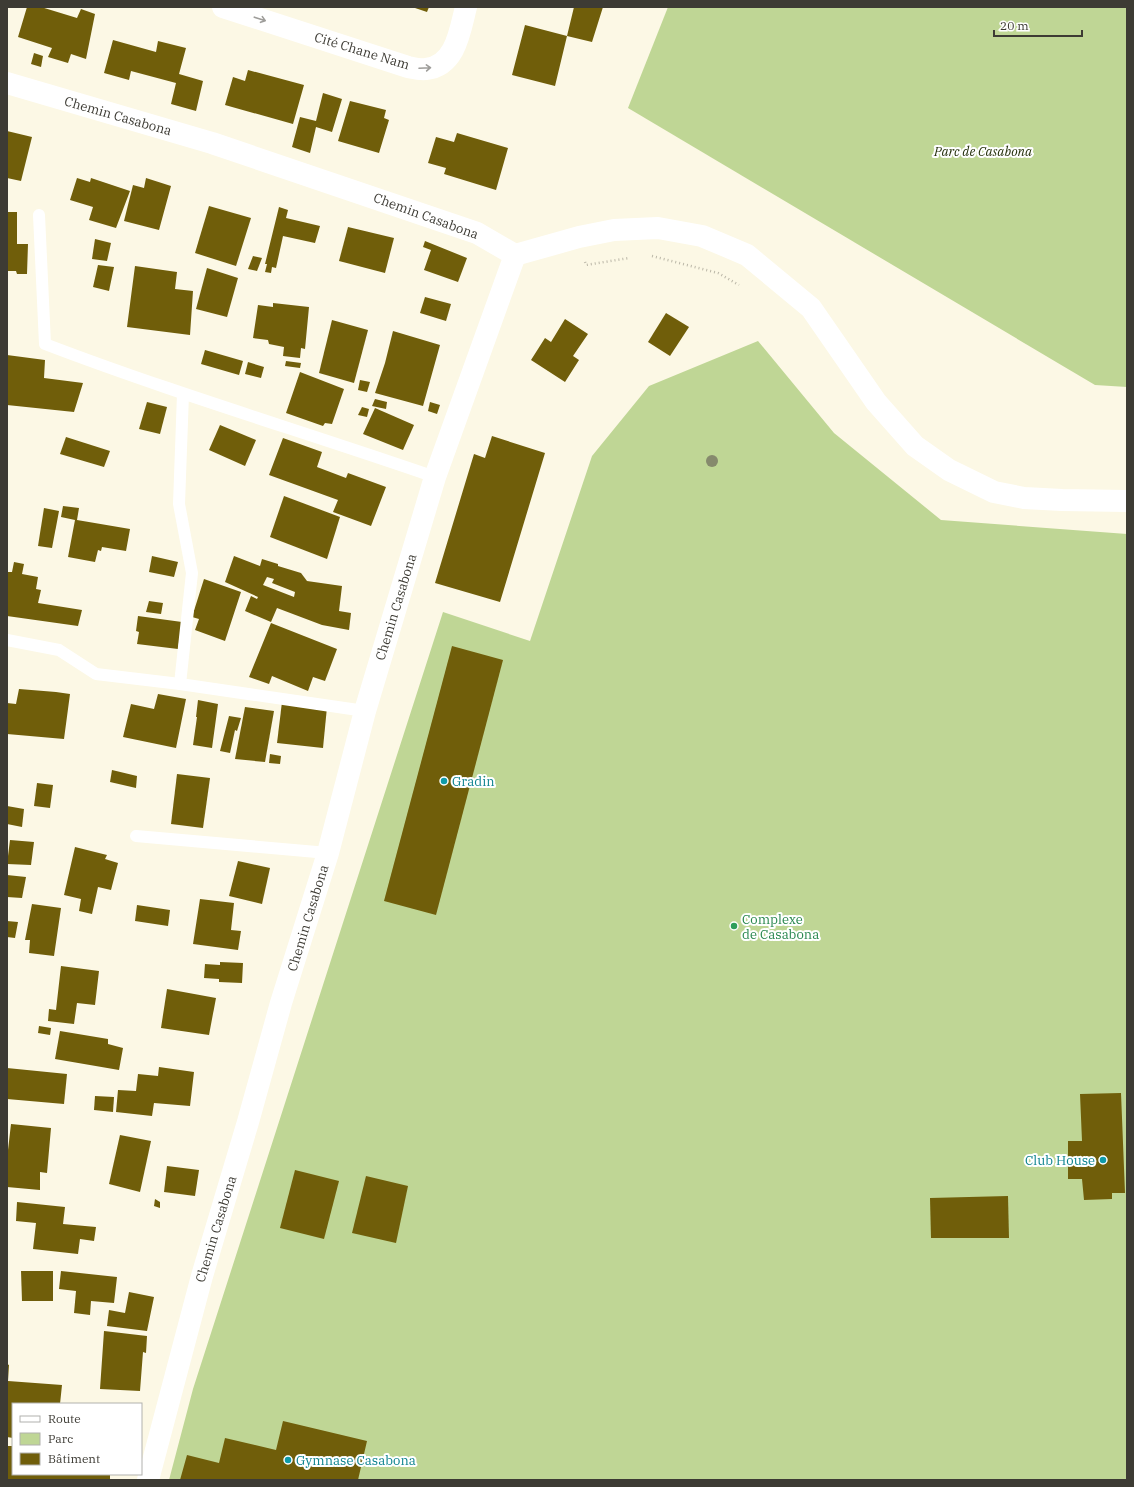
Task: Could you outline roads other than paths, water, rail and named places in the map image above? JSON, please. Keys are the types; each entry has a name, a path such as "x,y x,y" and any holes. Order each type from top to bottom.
{"street":[{"name":"Cité Chane Nam","path":"223,7 408,67 426,69 443,63 455,48 466,7"},
{"name":"Chemin Casabona","path":"7,83 212,143 477,232 515,255 434,477 365,711 328,853 281,1003 248,1122 202,1276 148,1480"},
{"path":"515,255 579,237 614,230 658,228 702,236 747,255 811,308 876,402 915,446 949,470 994,492 1024,498 1127,501"}],"lane":[{"path":"39,215 45,344 102,366 183,394 434,477"},
{"path":"180,684 192,573 179,504 183,394"},
{"path":"7,640 59,650 96,674 180,684 365,711"},
{"path":"136,836 328,853"}],"place":[{"name":"Gradin","path":"444,781"},
{"name":"Complexe de Casabona","path":"734,926"},
{"name":"Club House","path":"1103,1160"},
{"name":"Gymnase Casabona","path":"288,1460"}],"park label":[{"name":"Parc de Casabona","path":"983,151"}]}
